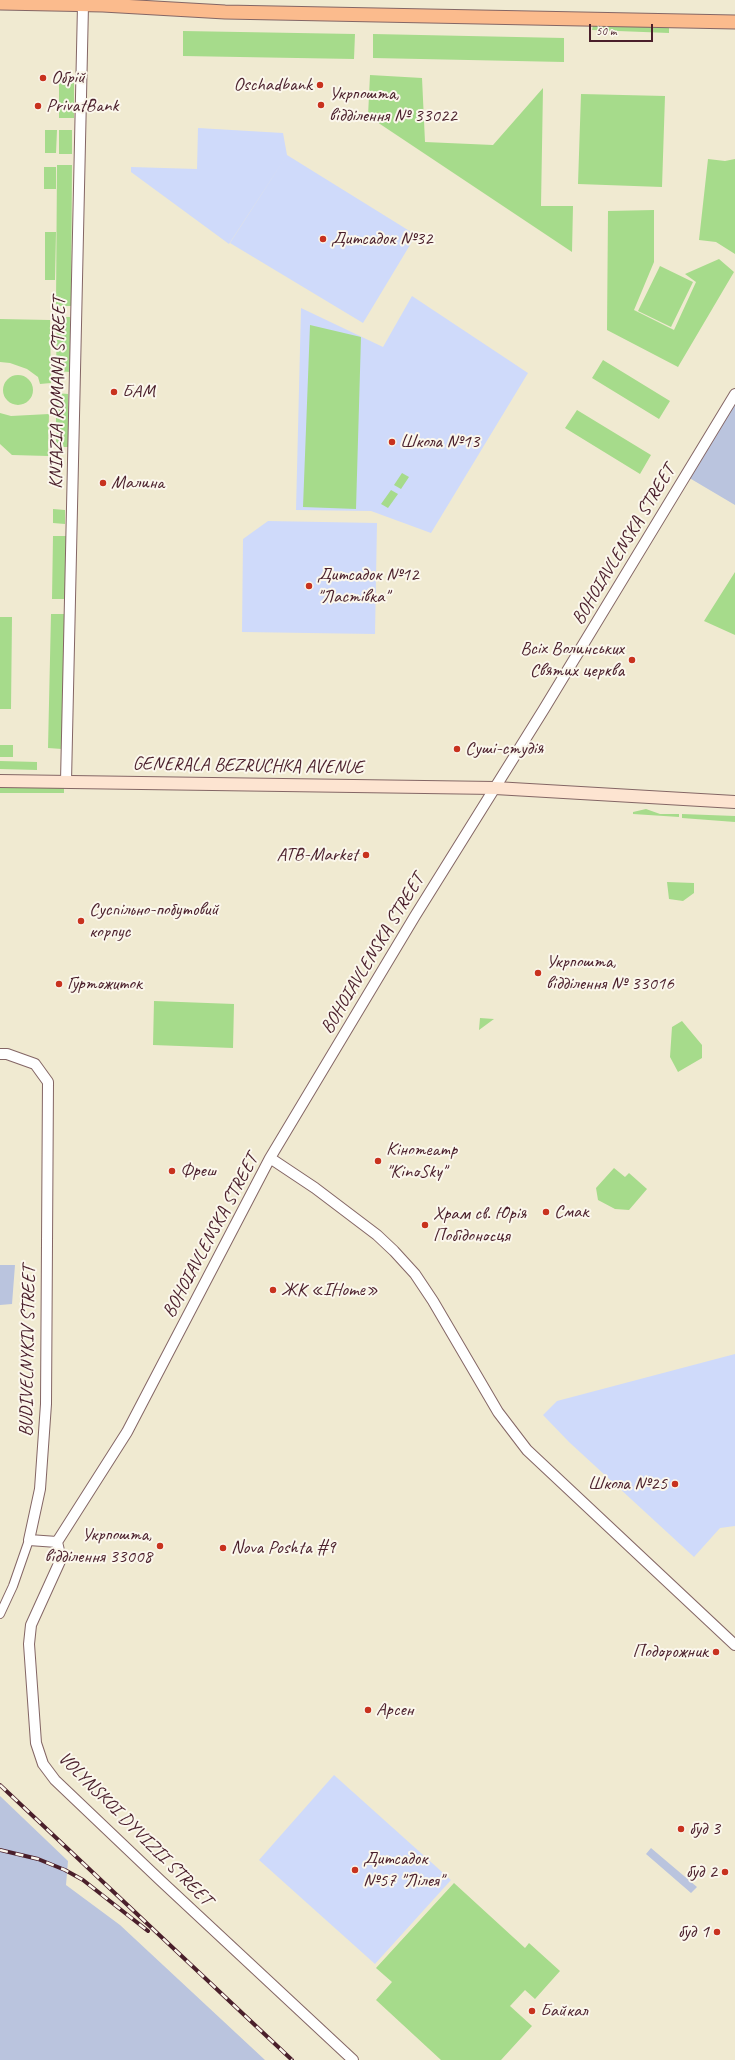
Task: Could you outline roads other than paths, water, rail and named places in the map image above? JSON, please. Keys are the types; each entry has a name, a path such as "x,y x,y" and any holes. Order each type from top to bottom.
{"main road":[{"path":"0,3 83,5 225,12 735,22"},
{"name":"GENERALA BEZRUCHKA AVENUE","path":"0,781 494,788 735,802"}],"street":[{"name":"KNIAZIA ROMANA STREET","path":"66,781 83,5"},
{"name":"BOHOIAVLENSKA STREET","path":"57,1542 127,1432 270,1158 735,394"},
{"name":"BUDIVELNYKIV STREET","path":"0,1054 6,1054 35,1064 48,1082 46,1404 40,1489 29,1540 13,1586 0,1614"},
{"path":"270,1158 315,1188 377,1235 394,1250 415,1274 433,1301 498,1412 526,1450 735,1644"},
{"path":"29,1540 57,1542"},
{"name":"VOLYNSKOI DYVIZII STREET","path":"57,1542 61,1559 31,1624 29,1644 36,1743 44,1764 55,1780 165,1886 352,2060"}],"railway":[{"path":"0,1785 292,2060"},
{"path":"0,1850 38,1859 65,1870 83,1880 148,1931"}],"place":[{"name":"Обрій","path":"43,78"},
{"name":"Oschadbank","path":"320,85"},
{"name":"Укрпошта, відділення № 33022","path":"321,105"},
{"name":"PrivatBank","path":"38,106"},
{"name":"Дитсадок №32","path":"323,239"},
{"name":"БАМ","path":"114,392"},
{"name":"Школа №13","path":"392,442"},
{"name":"Малина","path":"103,483"},
{"name":"Дитсадок №12 \"Ластівка\"","path":"309,586"},
{"name":"Всіх Волинських Святих церква","path":"632,660"},
{"name":"Суші-студія","path":"457,749"},
{"name":"ATB-Market","path":"366,855"},
{"name":"Суспільно-побутовий корпус","path":"81,921"},
{"name":"Укрпошта, відділення № 33016","path":"538,973"},
{"name":"Гуртожиток","path":"59,984"},
{"name":"Кінотеатр \"KinoSky\"","path":"378,1161"},
{"name":"Фреш","path":"172,1171"},
{"name":"Смак","path":"546,1212"},
{"name":"Храм св. Юрія Побідоносця","path":"425,1225"},
{"name":"ЖК «IHome»","path":"273,1290"},
{"name":"Школа №25","path":"675,1484"},
{"name":"Укрпошта, відділення 33008","path":"160,1546"},
{"name":"Nova Poshta #9","path":"223,1548"},
{"name":"Подорожник","path":"716,1652"},
{"name":"Арсен","path":"368,1710"},
{"name":"буд 3","path":"681,1829"},
{"name":"Дитсадок №57 \"Лілея\"","path":"355,1870"},
{"name":"буд 2","path":"725,1872"},
{"name":"буд 1","path":"717,1932"},
{"name":"Байкал","path":"532,2011"}]}
